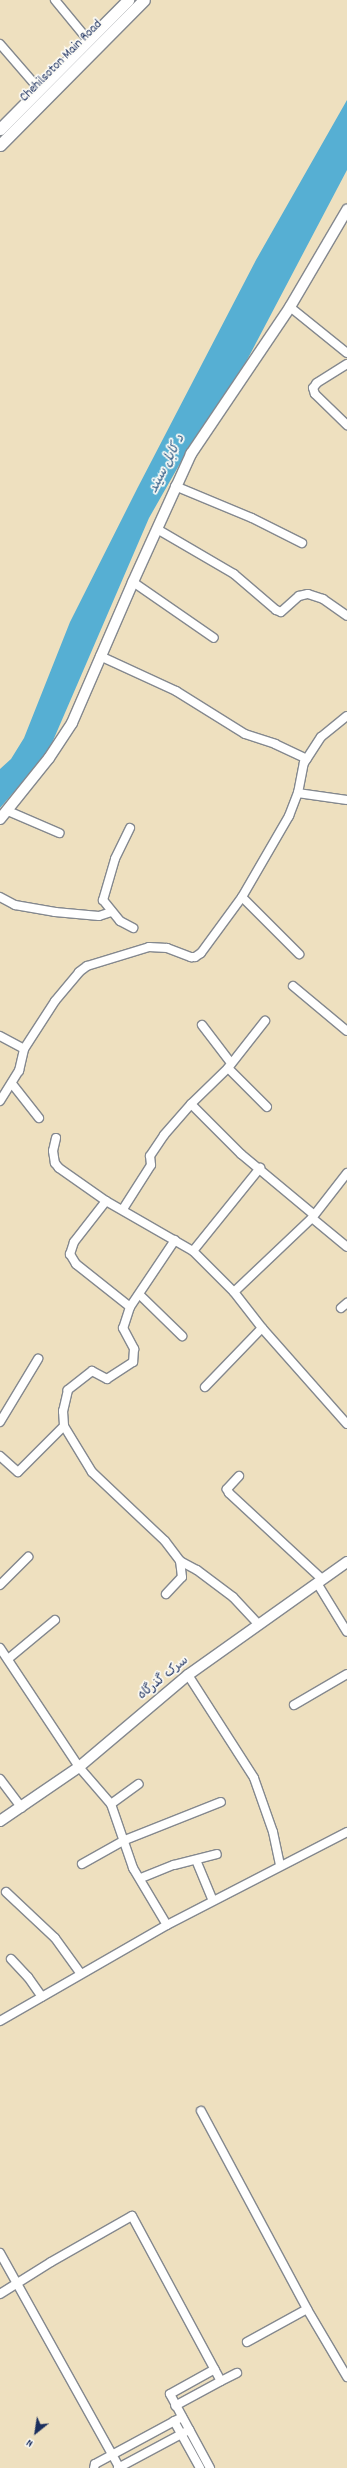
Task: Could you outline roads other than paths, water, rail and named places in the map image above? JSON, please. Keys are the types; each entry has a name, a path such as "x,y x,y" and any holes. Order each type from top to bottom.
{"main road":[{"name":"Chehilsoton Main Road","path":"0,129 128,0"},
{"name":"Chehilsoton Main Road","path":"0,145 144,0"}],"street":[{"path":"55,0 88,40"},
{"path":"0,44 39,89"},
{"path":"0,819 8,811 49,758 72,723 132,582 191,454 290,307 347,210"},
{"path":"290,307 347,353"},
{"path":"347,364 316,383 313,388 315,394 347,425"},
{"path":"175,486 252,518 302,543"},
{"path":"157,529 234,574 276,610 281,612 299,596 308,594 323,599 347,616"},
{"path":"132,582 214,638"},
{"path":"100,656 176,691 245,734 275,744 307,759"},
{"path":"0,1101 20,1071 24,1049 55,1001 79,972 87,966 149,947 167,948 195,957 201,953 242,897 289,816 298,793 307,759 321,737 347,716"},
{"path":"298,793 347,800"},
{"path":"8,811 59,833"},
{"path":"130,828 115,859 103,900 111,912 120,921 133,928"},
{"path":"0,897 15,905 55,912 99,916 111,912"},
{"path":"242,897 299,954"},
{"path":"293,986 347,1031"},
{"path":"123,1209 151,1165 150,1156 164,1135 191,1104 230,1066 265,1021"},
{"path":"202,1025 230,1066 267,1107"},
{"path":"0,1036 24,1049"},
{"path":"12,1085 39,1118"},
{"path":"191,1104 241,1154 260,1168 347,1247"},
{"path":"56,1138 53,1151 55,1163 59,1168 106,1201 123,1209 193,1252 234,1292 262,1328 347,1424"},
{"path":"193,1252 260,1168"},
{"path":"234,1292 313,1216 347,1174"},
{"path":"106,1201 74,1242 70,1254 76,1264 130,1307"},
{"path":"175,1240 130,1307 123,1328 134,1349 133,1362 107,1379 92,1371 68,1390 63,1411 64,1426 92,1472 165,1541 180,1561 198,1570 233,1597 258,1624"},
{"path":"140,1294 182,1336"},
{"path":"205,1387 262,1328"},
{"path":"0,1422 38,1360"},
{"path":"0,1456 18,1472 64,1426"},
{"path":"239,1476 227,1489 229,1493 320,1581 347,1632"},
{"path":"0,1586 28,1557"},
{"path":"166,1594 182,1577 180,1561"},
{"name":"سرک گذرگاه","path":"0,1821 22,1808 79,1767 188,1675 347,1562"},
{"path":"8,1659 55,1620"},
{"path":"0,1648 79,1767 111,1804 125,1840 133,1868 141,1878 167,1925"},
{"path":"294,1705 347,1674"},
{"path":"188,1675 254,1778 273,1832 280,1866"},
{"path":"0,1779 22,1808"},
{"path":"111,1804 139,1784"},
{"path":"82,1864 125,1840 221,1802"},
{"path":"0,2021 167,1925 347,1832"},
{"path":"141,1878 174,1865 217,1854"},
{"path":"196,1860 213,1901"},
{"path":"6,1892 55,1938 81,1974"},
{"path":"11,1959 28,1977 42,1997"},
{"path":"201,2111 308,2309 347,2377"},
{"path":"0,2294 132,2216 135,2218 221,2381"},
{"path":"0,2253 18,2282 113,2456 118,2468 189,2430"},
{"path":"247,2342 308,2309"},
{"path":"207,2467 170,2396 171,2392 215,2369"},
{"path":"175,2406 237,2373"},
{"path":"94,2468 95,2464 113,2456 182,2417"},
{"path":"174,2421 200,2468"}],"water":[{"name":"د کابل سيند","path":"347,100 347,170 247,360 182,460 149,518 52,743 44,757 0,808 0,769 11,759 24,738 70,622 138,487 256,260"}]}
